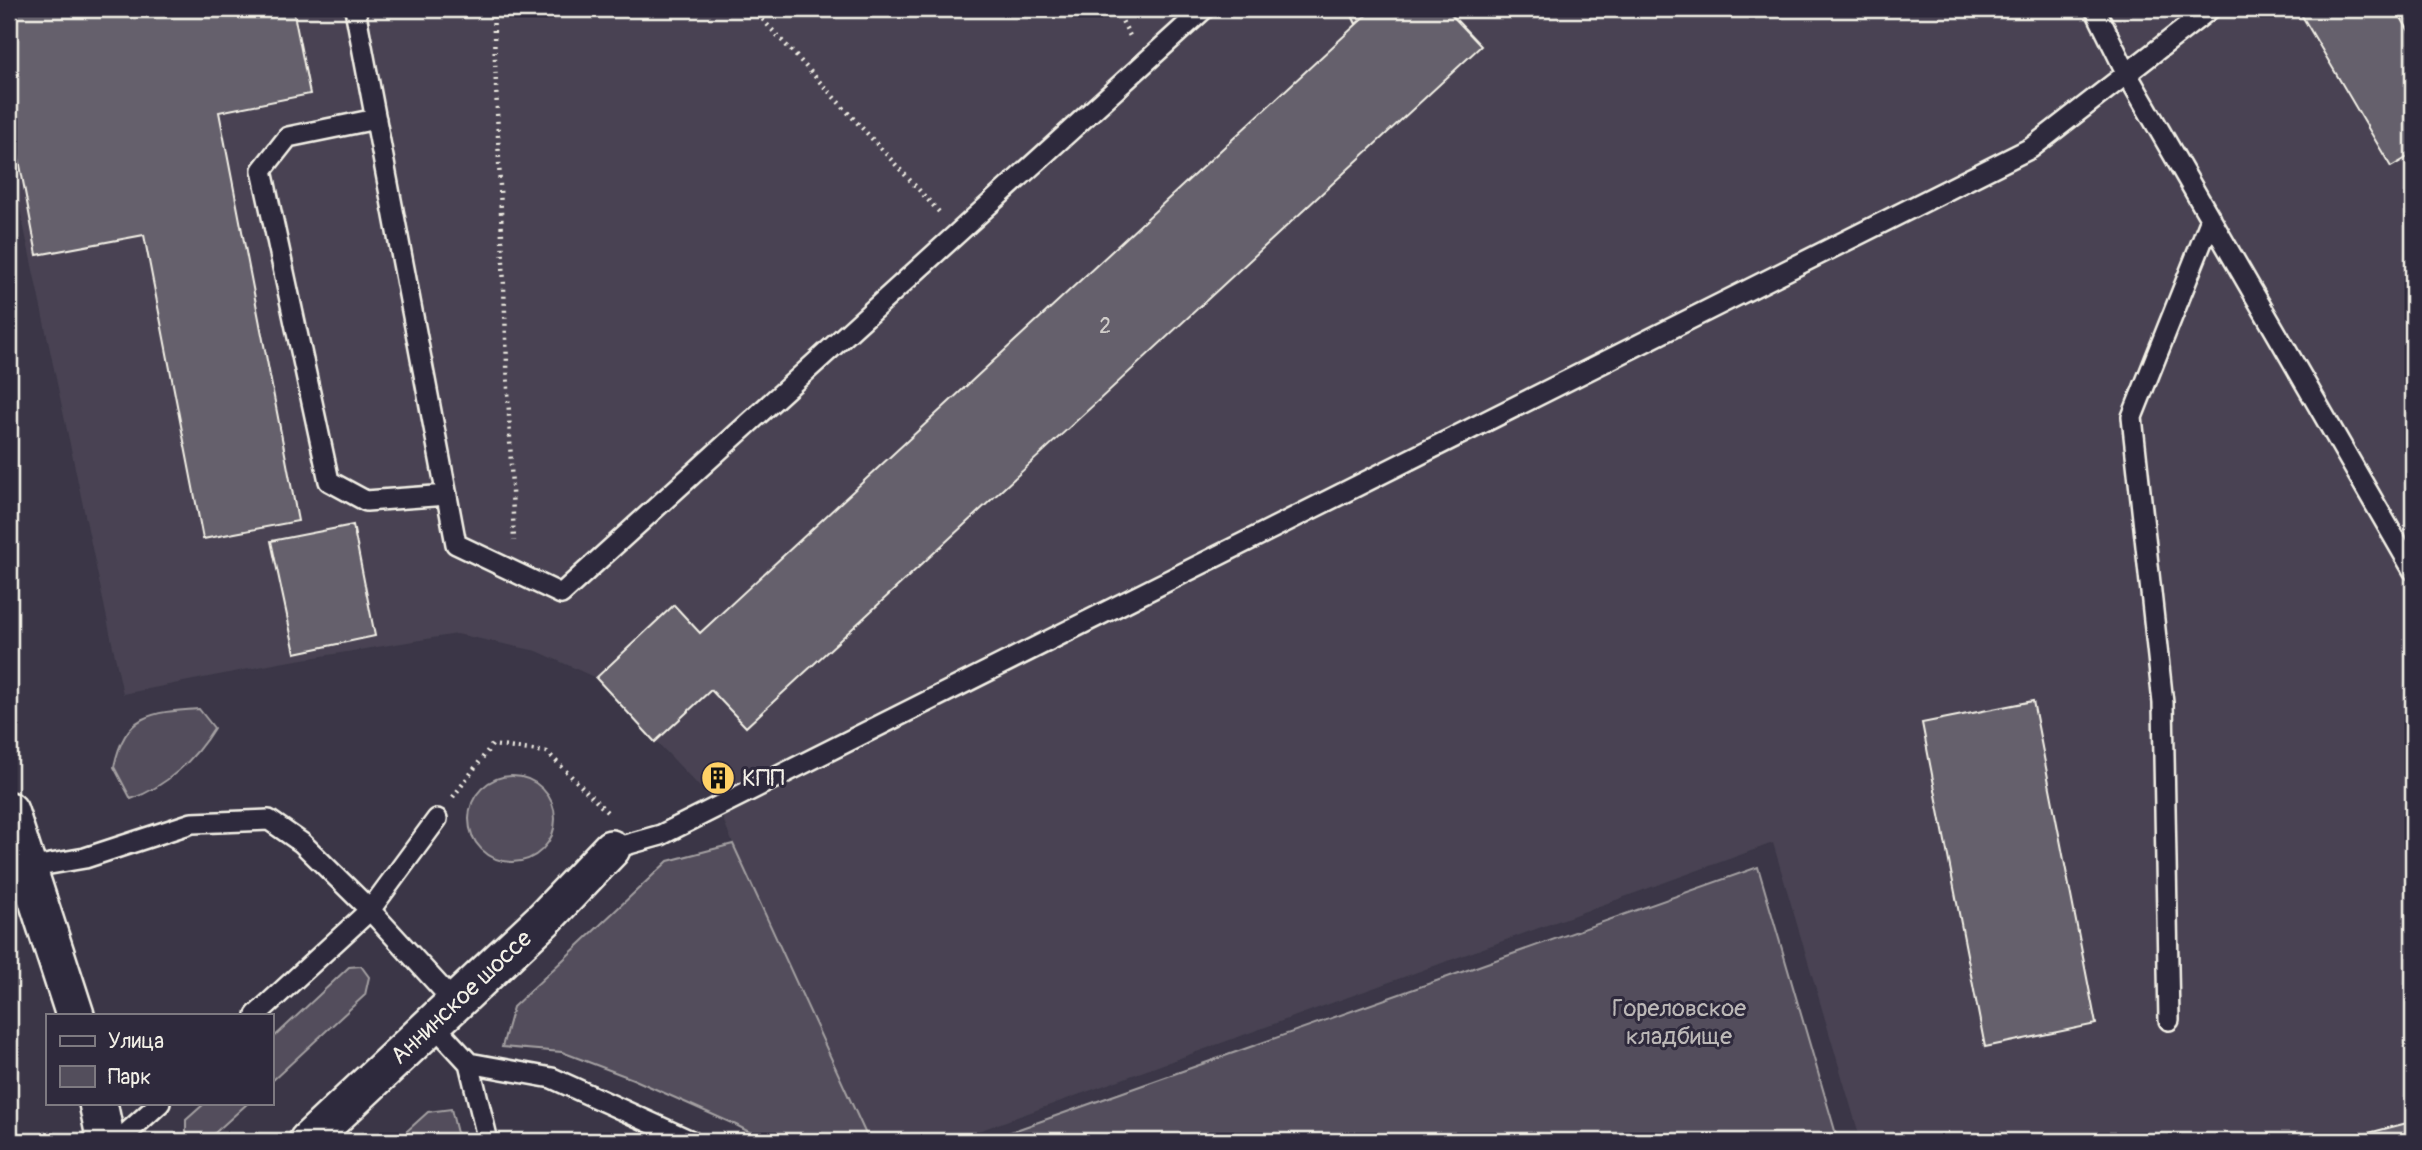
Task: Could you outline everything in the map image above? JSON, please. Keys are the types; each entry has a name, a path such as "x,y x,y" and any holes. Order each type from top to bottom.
{"street":[{"path":"9,811 75,1014"},
{"name":"Аннинское шоссе","path":"308,1141 545,918 611,849"},
{"path":"98,1104 106,1141"}],"lane":[{"path":"355,9 456,544 561,594 1205,9"},
{"path":"2095,9 2127,74 2413,570"},
{"path":"611,849 661,835 2031,148 2210,9"},
{"path":"376,119 288,137 262,170 329,481 366,501 447,495"},
{"path":"2169,1020 2163,703 2132,417 2211,219"},
{"path":"257,1014 370,910 437,819"},
{"path":"27,868 85,858 192,823 269,820 302,843 370,910 444,1014 469,1063 488,1141"},
{"path":"469,1063 552,1078 691,1141"},
{"path":"118,1141 159,1104"}],"path":[{"path":"493,9 515,570"},
{"path":"753,9 958,233"},
{"path":"437,819 492,745 547,752 613,818 611,849"}],"shaded area":[{"path":"9,9 2413,9 2413,1141 1861,1141 1773,843 951,1141 869,1141 718,806 596,678 537,651 457,634 279,663 123,694 9,157"}],"green space":[{"path":"199,709 214,728 206,739 189,761 168,779 131,799 114,767 125,736 142,719 167,712"},
{"path":"512,776 536,783 548,795 555,819 548,843 536,855 512,862 488,855 476,843 469,819 476,795 488,783"},
{"path":"733,844 869,1141 766,1141 633,1079 562,1052 502,1047 513,1007 668,861"},
{"name":"Гореловское кладбище","path":"1758,867 1838,1141 985,1141"},
{"path":"361,966 369,977 365,995 273,1080 273,1038 349,967"},
{"path":"204,1104 247,1104 206,1141 194,1141 186,1132 186,1120"},
{"path":"451,1109 459,1141 396,1141 428,1112"}],"building":[{"path":"9,9 293,9 310,94 219,112 298,521 203,539 144,235 37,255 9,107"},
{"path":"1349,9 1373,9 1356,24"},
{"path":"1373,9 1446,9 1481,46 746,727 711,690 655,742 596,678 674,605 700,633"},
{"path":"2298,9 2396,9 2413,38 2413,154 2391,167"},
{"path":"353,525 375,636 295,653 271,541"},
{"path":"2033,701 2096,1024 1985,1047 1922,723"},
{"name":"КПП","path":"723,765 731,782 712,791 704,773"},
{"path":"2407,1123 2412,1141 2338,1141"}],"place":[{"name":"КПП","path":"718,778"}]}
